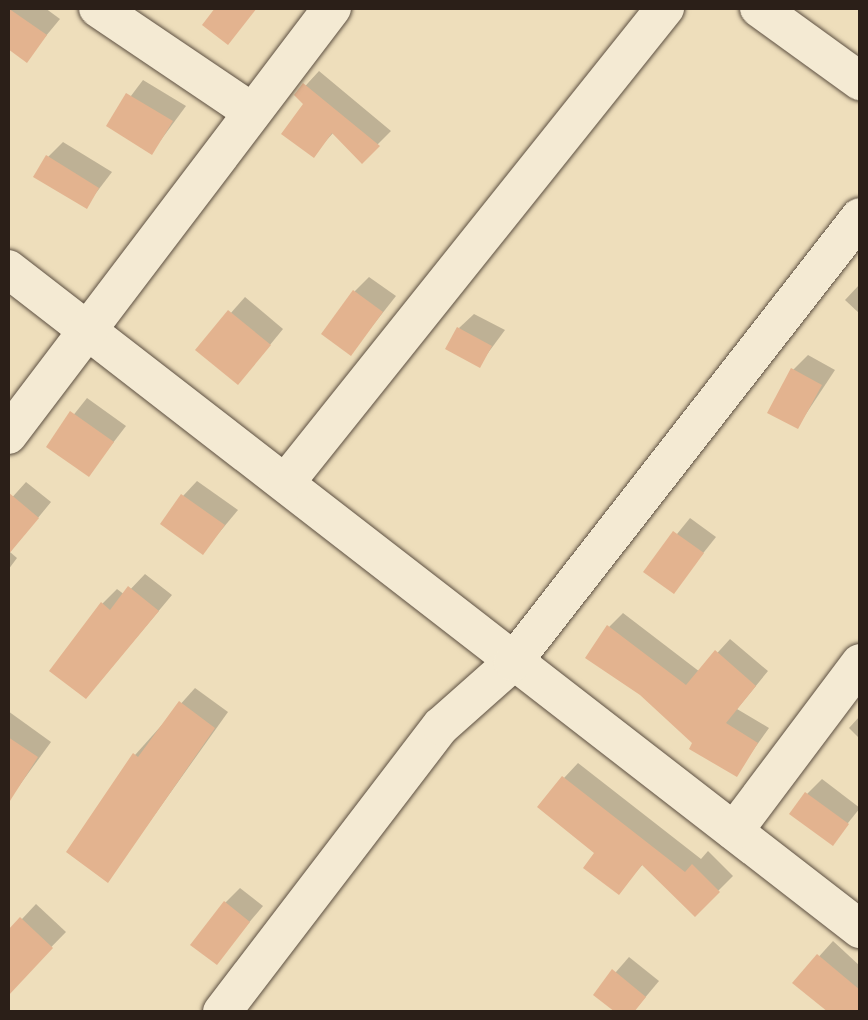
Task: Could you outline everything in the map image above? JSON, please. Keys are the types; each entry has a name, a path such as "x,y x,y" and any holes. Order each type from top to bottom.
{"street":[{"path":"98,8 252,112"},
{"path":"8,435 332,8"},
{"path":"286,482 665,8"},
{"path":"758,8 860,81"},
{"path":"222,1012 441,726 514,662 860,217"},
{"path":"8,269 90,327 514,662 860,928"},
{"path":"734,831 860,664"}],"building":[{"path":"8,8 47,35 27,63 8,49"},
{"path":"215,8 257,8 228,45 202,25"},
{"path":"303,83 380,146 362,164 332,133 314,158 281,134 303,104 294,95"},
{"path":"126,93 173,121 152,155 106,126"},
{"path":"46,155 99,188 87,209 33,177"},
{"path":"353,290 383,312 351,356 321,334"},
{"path":"228,310 271,345 238,385 195,350"},
{"path":"457,327 492,346 480,368 445,349"},
{"path":"791,368 822,385 798,429 767,413"},
{"path":"70,411 114,442 89,477 46,447"},
{"path":"8,492 39,518 8,555"},
{"path":"181,494 225,525 203,555 160,524"},
{"path":"673,531 704,553 674,594 643,572"},
{"path":"128,586 159,611 86,699 49,671 101,602 110,610"},
{"path":"607,625 686,685 715,650 756,686 726,723 758,743 737,777 689,749 692,743 640,695 585,658"},
{"path":"179,701 215,728 108,883 66,852 133,753 138,757"},
{"path":"8,737 38,757 8,804"},
{"path":"562,776 685,872 692,864 720,892 695,917 642,865 619,895 583,868 594,853 537,807"},
{"path":"805,792 849,824 833,846 789,814"},
{"path":"224,901 250,922 217,965 190,945"},
{"path":"20,917 53,948 8,996 8,930"},
{"path":"817,954 860,990 860,1012 828,1012 792,983"},
{"path":"612,969 646,997 634,1012 615,1012 593,995"}]}
